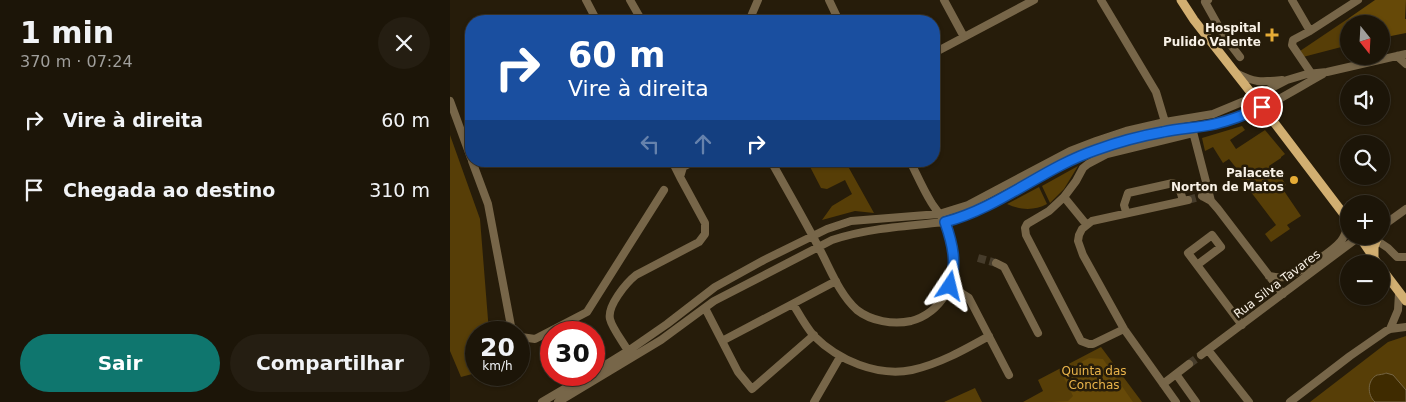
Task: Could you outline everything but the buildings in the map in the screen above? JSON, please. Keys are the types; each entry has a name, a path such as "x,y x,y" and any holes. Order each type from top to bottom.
{"main road":[{"path":"1181,0 1194,20 1340,210"},
{"path":"1390,281 1406,301"}],"street":[{"path":"586,0 594,15"},
{"path":"630,0 639,15"},
{"path":"752,15 758,0"},
{"path":"829,0 837,15"},
{"path":"944,0 964,37"},
{"path":"940,50 1034,0"},
{"path":"1101,0 1156,92 1165,122"},
{"path":"1292,0 1310,31"},
{"path":"1311,73 1292,45 1293,40 1358,0"},
{"path":"1205,1 1224,36 1240,57"},
{"path":"605,365 667,324 715,287 827,229 852,221 939,214 968,205 1070,151 1096,140 1126,130 1213,114 1254,97 1287,80 1311,73 1327,72 1406,54"},
{"path":"1397,56 1406,64"},
{"path":"1233,71 1249,80 1258,82 1287,80"},
{"path":"1124,329 1094,344 1082,341 1026,235 1025,228 1027,224 1048,211 1064,197 1083,168 1094,160 1107,154 1233,120 1262,107 1327,72"},
{"path":"450,101 465,141"},
{"path":"1193,130 1211,201"},
{"path":"558,402 660,340 718,298 832,240 851,234 945,222 974,212 1055,168 1089,152 1129,139 1162,132 1193,130"},
{"path":"475,167 488,204 510,321"},
{"path":"628,351 610,320 610,310 627,282 636,275 699,242 705,234 705,223 675,167"},
{"path":"680,178 683,167"},
{"path":"774,167 813,235 836,281 852,305 872,318 888,323 904,323 916,320 929,313 942,300 953,276 954,256 945,222 913,167"},
{"path":"1126,212 1124,206 1128,193 1160,185 1173,183 1177,186 1185,200 1092,221 1082,229 1078,241 1124,329 1176,402"},
{"path":"530,338 535,339 587,312 664,190"},
{"path":"1202,196 1211,201 1283,294"},
{"path":"1064,197 1086,224"},
{"path":"1390,221 1406,209"},
{"path":"910,226 911,236"},
{"name":"Rua Silva Tavares","path":"1269,276 1282,278 1294,274 1340,241"},
{"name":"Rua Silva Tavares","path":"1249,402 1205,352 1348,245"},
{"path":"1385,245 1397,257 1406,257"},
{"path":"996,263 1004,267 1038,333"},
{"path":"1197,265 1242,325"},
{"path":"722,341 836,281"},
{"path":"950,286 969,298 1009,375"},
{"path":"1390,329 1398,310 1399,294"},
{"path":"793,304 814,335 840,357 866,367 890,372 910,370 936,363 989,336"},
{"path":"705,308 738,372 752,389 814,335"},
{"path":"1290,402 1350,356 1390,329 1406,327"},
{"path":"814,402 840,357"},
{"path":"1163,384 1189,364"},
{"path":"1176,374 1196,402"},
{"path":"542,402 569,386"}],"green space":[{"path":"1375,0 1406,0 1406,33 1390,36 1390,15 1353,15"},
{"path":"1340,24 1340,47 1303,57 1300,51"},
{"path":"1242,126 1245,130 1230,140 1236,149 1265,130 1285,154 1269,166 1276,176 1279,174 1286,185 1282,188 1301,216 1287,225 1290,229 1271,242 1265,234 1276,225 1235,171 1237,169 1229,159 1223,163 1213,147 1205,151 1202,138"},
{"path":"450,135 480,219 488,321 465,321 465,376 461,377 450,351"},
{"path":"1078,166 1064,189 1050,203 1042,186"},
{"path":"810,167 848,167 874,213 855,211 822,220 832,206 852,194 845,180 827,189 821,188"},
{"path":"1039,187 1047,204 1027,209 1007,204"},
{"path":"1406,336 1406,402 1310,402 1388,342"},
{"name":"Quinta das Conchas","path":"1101,347 1142,402 1023,402 1043,391 1038,380"},
{"path":"1089,358 1103,359 1133,402 1051,402 1068,401 1073,396 1062,374"},
{"path":"975,388 982,402 944,402"}],"shaded area":[{"path":"1386,373 1393,375 1406,390 1406,402 1375,402 1372,399 1369,392 1371,380 1377,375"}],"tunnel":[{"path":"1188,200 1202,196"},
{"path":"978,258 996,263"},
{"path":"1189,364 1201,355"}],"place":[{"name":"Hospital Pulido Valente","path":"1272,35"},
{"name":"Palacete Norton de Matos","path":"1294,180"}],"route":[{"path":"950,286 953,276 954,256 945,222 974,212 1062,165 1097,149 1129,139 1233,120 1262,107"}]}
